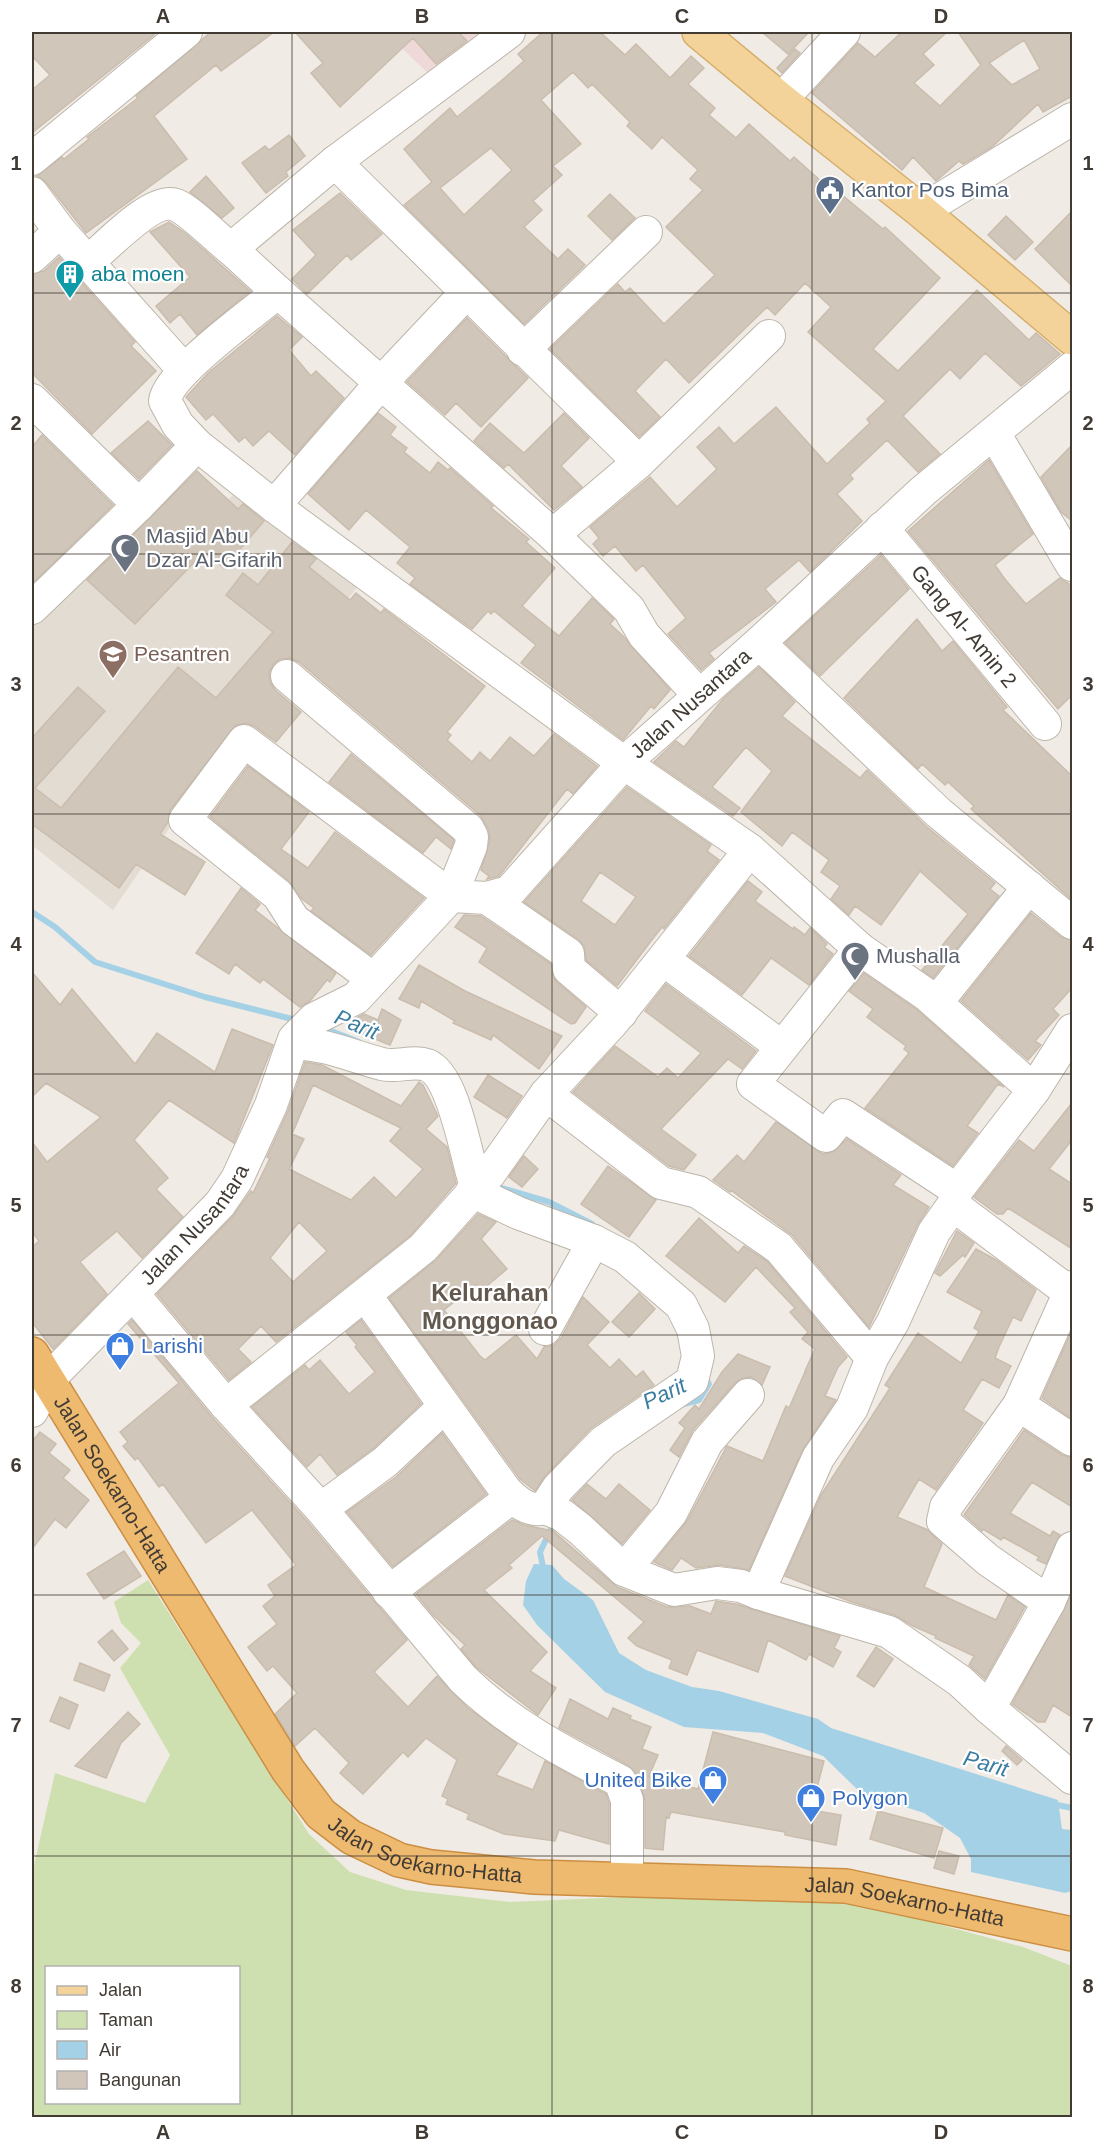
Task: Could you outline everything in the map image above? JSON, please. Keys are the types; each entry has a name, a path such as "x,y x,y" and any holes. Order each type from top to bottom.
{"highway":[{"name":"Jalan Soekarno-Hatta","path":"40,1367 288,1770 321,1814 369,1848 399,1860 431,1867 534,1877 846,1886 1072,1934"}],"main road":[{"path":"699,32 1070,332"}],"street":[{"path":"32,159 186,32"},
{"path":"231,249 334,162 508,32"},
{"path":"781,100 844,32"},
{"path":"921,211 1072,119"},
{"path":"334,162 639,462"},
{"path":"32,193 60,231 184,370"},
{"path":"89,261 153,208 165,204 181,208 231,249 553,535 628,609 644,635 699,694"},
{"path":"32,257 60,231"},
{"path":"523,350 646,232"},
{"path":"278,292 184,370 166,391 165,401 178,425 197,445 274,506 624,763 750,850 860,949 936,1004 1034,1090"},
{"path":"274,506 381,383 466,293"},
{"path":"553,535 639,462 769,336"},
{"name":"Jalan Nusantara","path":"451,896 487,898 508,892 624,763 759,643 882,528 1072,368"},
{"path":"32,400 139,505"},
{"path":"994,433 1072,565"},
{"path":"32,608 139,505 197,445"},
{"name":"Gang Al- Amin 2","path":"882,528 1045,724"},
{"path":"759,643 939,813 1072,923"},
{"path":"287,676 468,830 472,837 471,846 451,896 372,978 356,998 300,1034"},
{"path":"372,978 294,920 278,895 185,820 244,741 451,896"},
{"path":"226,1405 366,1296 423,1248 479,1184 546,1095 621,1012 664,960 750,850"},
{"path":"936,1004 1029,887"},
{"path":"487,898 568,954 569,969 621,1012"},
{"path":"860,949 753,1084 826,1136 843,1114 1071,1289 1019,1405 946,1507 943,1521 988,1560 1049,1602"},
{"path":"664,960 782,1047"},
{"path":"758,1593 818,1458 852,1408 872,1358 894,1322 934,1232 955,1198 1034,1090 1072,1030"},
{"path":"300,1034 383,1065 425,1064 434,1069 440,1075 449,1094 479,1184 518,1213 594,1241 624,1257 681,1305 693,1329 698,1356 692,1381 603,1442 558,1488 545,1508"},
{"name":"Jalan Nusantara","path":"32,1411 40,1367 133,1294 220,1204 237,1179 300,1034"},
{"path":"546,1095 661,1183 698,1192 779,1248 872,1358"},
{"path":"545,1329 594,1241"},
{"path":"133,1294 226,1405 321,1509 445,1660 489,1704 543,1740 620,1780 627,1800 627,1879"},
{"path":"366,1296 444,1407 512,1497 532,1509 545,1508 562,1515 624,1570 674,1590 717,1583 741,1586 889,1632 960,1681 1072,1778"},
{"path":"624,1570 670,1513 707,1442 748,1395"},
{"path":"1019,1405 1072,1440"},
{"path":"321,1509 385,1462 444,1407"},
{"path":"389,1592 512,1497"},
{"path":"989,1708 1049,1602 1072,1548"}],"shaded area":[{"path":"385,32 496,32 433,78"},
{"path":"242,485 364,579 219,756 113,910 32,845 32,619 138,516 174,560"}],"green space":[{"path":"148,1580 309,1834 350,1872 406,1890 511,1902 762,1891 875,1907 1023,1947 1072,1966 1072,2117 32,2118 32,1874 55,1773 145,1803 170,1755 120,1668 141,1643 121,1623 114,1602"}],"water":[{"path":"534,1564 552,1565 564,1579 593,1600 619,1653 646,1670 692,1687 719,1691 818,1719 831,1728 1058,1800 1062,1829 1072,1830 1072,1891 1065,1893 971,1872 971,1859 960,1838 924,1813 890,1802 874,1801 863,1795 823,1756 763,1733 684,1727 605,1692 537,1625 523,1605 526,1581"}],"building":[{"path":"32,32 151,32 154,35 32,133 32,90 50,75 32,56"},
{"path":"211,32 274,32 221,71 216,65 154,116 187,159 86,233 46,182 37,176 62,157 64,159 89,139 87,137 138,98 136,96"},
{"path":"295,32 458,32 467,41 436,64 413,38 340,107 311,73 323,63"},
{"path":"543,32 600,32 625,55 636,44 670,78 691,56 704,68 688,84 715,108 709,115 736,138 749,124 790,161 794,157 822,182 824,180 883,229 885,227 940,278 873,349 898,371 977,290 1029,340 1036,333 1060,354 1021,386 985,353 960,379 950,369 903,416 940,454 918,472 887,440 850,475 853,479 837,494 862,521 810,572 799,560 765,589 776,602 709,653 714,659 701,670 668,634 686,618 643,565 636,571 615,546 603,556 593,544 599,538 590,527 650,477 677,507 717,469 697,447 719,427 734,444 776,407 827,464 870,423 867,419 886,401 808,332 831,307 805,283 775,315 767,307 689,383 666,359 635,391 660,417 639,437 550,349 618,284 625,292 630,288 664,324 715,275 666,227 703,190 690,179 698,170 662,137 652,149 627,126 630,122 592,84 588,88 573,72 541,100 581,144 553,166 562,175 533,201 542,210 524,227 558,259 568,249 585,265 524,324 404,205 432,182 404,149 450,108 457,117 501,81 524,61 518,54","holes":["491,148 512,170 464,215 440,188"]},
{"path":"762,32 809,32 788,54"},
{"path":"902,32 947,32 923,54 934,65 914,83 940,106 981,65 958,32 1072,32 1072,96 1043,112 1038,104 992,147 963,164 959,161 936,181 913,157 902,170 812,93 858,43 875,57","holes":["1024,40 1040,69 1012,85 989,63"]},
{"path":"795,49 800,53 782,73 777,68"},
{"path":"289,135 305,156 286,172 288,176 266,193 242,163 265,146 269,150"},
{"path":"206,176 234,208 222,218 190,192"},
{"path":"340,193 382,234 351,260 347,255 307,294 292,279 316,255 293,230"},
{"path":"610,194 635,218 612,240 588,216"},
{"path":"1072,211 1072,286 1035,249"},
{"path":"1006,216 1033,242 1015,260 988,235"},
{"path":"169,222 185,233 250,291 197,335 180,314 170,323 156,306 190,277 150,232"},
{"path":"59,257 135,342 131,346 156,371 92,434 32,373 32,274 44,271"},
{"path":"277,316 302,337 289,350 311,376 316,371 344,398 295,455 269,431 253,446 245,437 239,442 213,414 206,420 186,397 208,373"},
{"path":"467,318 528,378 481,427 456,403 445,415 407,382"},
{"path":"378,413 396,427 390,435 407,448 404,452 430,473 438,462 448,470 450,468 493,506 491,508 529,539 526,542 555,568 522,606 559,636 592,598 614,619 610,624 670,690 654,709 651,706 623,740 521,663 536,645 494,611 491,614 488,611 472,629 410,584 415,578 397,563 410,547 366,510 349,530 308,494"},
{"path":"564,413 589,438 561,466 582,487 554,510 508,464 504,468 474,441 490,423 524,453"},
{"path":"148,421 172,445 139,479 111,453"},
{"path":"42,435 113,505 32,584 32,447"},
{"path":"1072,445 1072,521 1061,512 1041,477"},
{"path":"989,460 1033,534 995,565 1026,604 1060,578 1072,586 1072,695 1058,709 908,531"},
{"path":"197,471 238,509 243,504 264,521 224,568 204,552 135,624 87,580"},
{"path":"292,542 316,559 309,567 350,600 356,593 381,613 384,609 485,686 447,732 451,735 447,740 472,762 480,752 490,761 510,737 534,756 554,734 597,766 573,794 567,789 499,876 487,879 489,876 481,870 490,839 488,829 480,815 299,662 290,658 280,659 273,665 269,673 270,682 275,690 301,712 276,742 254,726 246,723 236,725 170,810 168,822 160,834 205,862 185,895 136,864 119,888 32,824 32,738 78,687 105,711 35,788 61,808 178,667 216,698 273,632 226,595 243,573 258,585"},
{"path":"881,555 909,589 820,676 785,643"},
{"path":"917,619 942,651 953,641 1007,707 1003,710 1072,776 1072,900 971,809 974,806 948,782 945,785 922,764 918,769 844,698"},
{"path":"759,667 795,702 782,716 860,778 867,770 927,827 995,883 990,889 999,896 933,978 922,970 968,914 920,871 881,925 855,906 849,915 831,899 840,886 821,872 829,860 792,832 782,846 741,812 772,771 746,747 712,787 740,808 733,816 654,762 676,741 684,747 723,699"},
{"path":"351,754 454,840 451,849 436,837 423,853 329,782"},
{"path":"248,766 309,812 281,849 308,868 335,832 424,898 371,955 311,911 314,908 302,899 289,881 210,817"},
{"path":"627,787 711,845 707,851 719,860 664,929 662,927 617,986 586,960 584,946 579,940 524,902","holes":["600,872 636,897 615,925 581,901"]},
{"path":"748,881 762,892 755,901 805,935 810,928 827,944 824,947 833,954 809,985 771,958 742,995 689,956"},
{"path":"241,888 260,904 255,910 336,973 330,982 327,980 310,1001 300,1007 263,979 260,983 235,964 229,974 196,953"},
{"path":"1031,913 1061,937 1072,940 1072,988 1053,1009 1059,1015 1035,1041 1041,1045 1028,1060 961,1001"},
{"path":"464,915 481,916 551,964 553,977 557,982 586,1007 575,1023 571,1024 479,962 487,948 455,927"},
{"path":"419,965 465,991 562,1036 539,1069 493,1035 491,1040 453,1023 455,1021 421,1001 419,1008 399,999"},
{"path":"32,972 60,1005 72,989 135,1064 157,1033 215,1072 232,1029 273,1045 234,1143 169,1100 134,1140 168,1178 156,1189 183,1217 142,1258 117,1231 80,1262 107,1294 53,1349 32,1322 32,1247 39,1241 32,1232 32,1142 47,1162 101,1117 46,1083 32,1097"},
{"path":"864,973 916,1009 1004,1087 998,1084 967,1126 978,1133 953,1166 865,1108 909,1053 904,1049 906,1046 867,1017 873,1009 849,991"},
{"path":"666,984 756,1051 742,1069 728,1059 661,1129 696,1155 684,1170 669,1166 573,1092 615,1046 658,1077 667,1068 678,1078 701,1053 645,1011"},
{"path":"382,1009 401,1020 390,1045 348,1028 351,1021 364,1014 378,1020"},
{"path":"305,1062 322,1065 401,1106 419,1082 423,1085 438,1116 426,1129 447,1147 456,1183 411,1235 276,1342 261,1326 238,1349 251,1362 229,1380 157,1294 233,1216 251,1191 253,1193 270,1158 267,1157 288,1111","holes":["313,1085 401,1128 390,1141 423,1169 396,1198 374,1177 351,1200 289,1169 304,1139 292,1134","299,1222 327,1251 293,1282 270,1258"]},
{"path":"488,1075 522,1096 507,1118 474,1097"},
{"path":"1072,1103 1072,1140 1049,1169 1072,1184 1072,1249 1008,1208 1003,1214 997,1214 974,1197 1019,1140 1034,1151"},
{"path":"776,1122 823,1154 833,1152 847,1139 901,1175 893,1185 929,1207 918,1224 869,1327 793,1236 732,1191 730,1192 713,1180 737,1155 744,1162"},
{"path":"524,1156 538,1169 522,1187 509,1177"},
{"path":"608,1166 656,1200 629,1237 581,1204"},
{"path":"478,1214 496,1222 481,1239 507,1269 482,1290 477,1284 444,1310 480,1356 485,1360 516,1335 537,1359 544,1347 554,1345 561,1338 583,1297 609,1322 587,1345 610,1368 619,1359 636,1377 643,1371 654,1385 590,1429 545,1476 535,1491 520,1479 389,1298 436,1260"},
{"path":"699,1218 738,1253 744,1246 767,1261 847,1357 838,1367 825,1396 836,1400 802,1451 749,1570 719,1565 696,1568 681,1558 672,1570 654,1562 687,1521 727,1446 763,1461 786,1406 789,1408 805,1372 807,1373 805,1371 815,1349 802,1339 808,1332 790,1312 795,1308 756,1267 725,1302 666,1256"},
{"path":"957,1231 974,1243 965,1257 963,1255 940,1276 935,1273"},
{"path":"976,1249 996,1260 1036,1290 1021,1321 1013,1317 999,1347 995,1358 1011,1366 999,1388 982,1379 963,1410 983,1423 936,1490 919,1479 897,1517 928,1530 942,1544 924,1587 996,1620 1008,1595 1025,1607 985,1679 969,1665 974,1656 935,1638 936,1636 894,1615 852,1602 785,1576 821,1495 890,1388 885,1385 918,1333 961,1363 979,1331 974,1328 982,1311 947,1292"},
{"path":"639,1293 655,1309 629,1337 612,1322"},
{"path":"132,1320 212,1417 307,1521 407,1640 374,1672 408,1707 437,1676 468,1708 517,1744 496,1775 533,1790 545,1761 606,1794 609,1803 609,1844 559,1830 555,1841 504,1834 467,1819 469,1814 446,1804 448,1799 442,1796 457,1760 426,1738 408,1757 403,1752 363,1794 340,1773 349,1763 315,1728 295,1746 275,1714 297,1693 273,1666 267,1671 248,1647 277,1624 263,1606 275,1596 268,1585 296,1565 252,1510 206,1543 163,1484 159,1487 138,1458 135,1460 123,1446 128,1442 120,1432 179,1383 128,1324"},
{"path":"361,1320 421,1404 374,1448 337,1475 320,1454 307,1467 252,1407 305,1365 309,1370 320,1360 349,1394 375,1372 346,1332"},
{"path":"1072,1330 1072,1419 1042,1398"},
{"path":"738,1354 770,1367 762,1385 751,1377 743,1378 735,1383 693,1430 679,1457 670,1450 685,1428 679,1423 695,1405 699,1409 722,1372"},
{"path":"1024,1430 1062,1455 1072,1458 1072,1507 1032,1482 1010,1513 1050,1536 1053,1531 1060,1535 1046,1564 1037,1560 1039,1557 1003,1537 1001,1540 983,1529 982,1531 964,1515"},
{"path":"40,1432 56,1444 49,1453 70,1470 63,1478 89,1500 66,1528 55,1519 32,1549 32,1439"},
{"path":"442,1433 486,1494 393,1567 347,1512 396,1477"},
{"path":"587,1484 606,1499 619,1484 650,1510 622,1544 572,1500"},
{"path":"512,1520 553,1531 617,1587 667,1607 690,1606 711,1614 716,1601 736,1604 840,1636 834,1648 841,1652 833,1667 809,1654 806,1660 768,1640 758,1672 697,1650 687,1675 669,1668 672,1660 637,1646 628,1638 644,1622 542,1536 509,1565 512,1568 484,1590 547,1652 530,1671 556,1688 538,1715 476,1667 461,1649 465,1645 433,1615 416,1594"},
{"path":"124,1551 141,1576 104,1599 87,1574"},
{"path":"1072,1593 1072,1717 1053,1705 1045,1722 1038,1722 1012,1704"},
{"path":"112,1630 128,1649 114,1661 98,1642"},
{"path":"876,1647 893,1659 874,1687 857,1676"},
{"path":"80,1663 110,1675 104,1691 74,1680"},
{"path":"60,1697 78,1705 69,1729 50,1721"},
{"path":"570,1699 608,1719 613,1708 631,1716 630,1719 651,1727 642,1749 658,1755 649,1776 698,1789 713,1732 824,1761 811,1810 841,1815 836,1845 785,1835 785,1832 671,1812 669,1818 666,1817 663,1850 645,1848 645,1800 637,1775 628,1765 559,1728"},
{"path":"128,1712 140,1724 121,1743 106,1778 75,1766"},
{"path":"1006,1746 1022,1760 1017,1765 1002,1751"},
{"path":"878,1811 943,1828 934,1858 870,1839"},
{"path":"939,1851 959,1856 954,1874 934,1868"}],"waterway":[{"name":"Parit","path":"32,912 55,927 95,962 205,997 300,1021"},
{"name":"Parit","path":"321,1027 359,1042"},
{"name":"Parit","path":"498,1187 549,1202 592,1224"},
{"name":"Parit","path":"680,1405 699,1400 709,1384 705,1376"},
{"name":"Parit","path":"544,1572 540,1552 554,1523"},
{"name":"Parit","path":"1052,1804 1072,1808"}],"place":[{"name":"Kantor Pos Bima","path":"830,216"},
{"name":"aba moen","path":"70,300"},
{"name":"Masjid Abu Dzar Al-Gifarih","path":"125,574"},
{"name":"Pesantren","path":"113,680"},
{"name":"Mushalla","path":"855,982"},
{"name":"Larishi","path":"120,1372"},
{"name":"United Bike","path":"713,1806"},
{"name":"Polygon","path":"811,1824"}],"district":[{"name":"Kelurahan Monggonao","path":"490,1307"}]}
